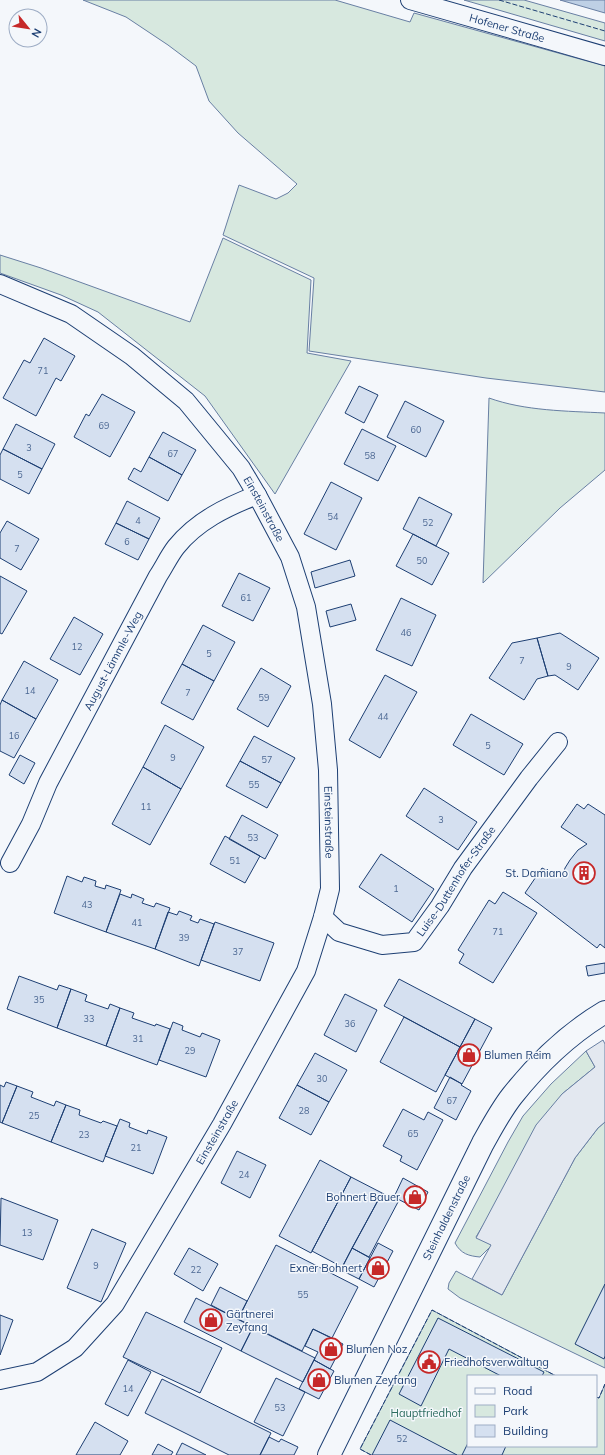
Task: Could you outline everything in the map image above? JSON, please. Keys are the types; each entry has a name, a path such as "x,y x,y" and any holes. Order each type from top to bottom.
{"street":[{"name":"Hofener Straße","path":"410,0 605,56"},
{"name":"Einsteinstraße","path":"0,284 71,314 132,356 186,401 240,468 256,495 290,557 306,607 322,704 328,770 330,845 330,889 306,971 222,1124 116,1304 75,1348 36,1372 0,1380"},
{"name":"August-Lämmle-Weg","path":"10,863 31,824 55,769 158,576 176,547 197,525 229,506 256,495"},
{"name":"Luise-Duttenhofer-Straße","path":"323,916 339,932 382,945 414,942 440,906 463,868 529,778 558,742"},
{"name":"Steinhaldenstraße","path":"329,1455 483,1143 511,1097 560,1044 585,1024 605,1012"}],"green space":[{"path":"83,0 335,0 410,22 414,13 605,66 605,392 486,378 309,351 314,278 223,235 239,185 276,199 288,193 297,184 238,133 209,101 196,66 126,17"},
{"path":"464,0 524,0 605,23 605,41"},
{"path":"223,238 311,280 307,353 351,361 275,494 205,396 98,312 61,295 0,273 0,255 41,268 190,322"},
{"path":"489,398 517,406 532,408 605,413 605,470 560,508 483,583"},
{"path":"586,1051 595,1067 562,1094 476,1237 492,1245 480,1257 463,1252 455,1243 523,1116 551,1084"},
{"path":"605,1122 605,1368 460,1298 448,1289 449,1283 456,1271 502,1295 575,1158 598,1128"},
{"name":"Hauptfriedhof","path":"432,1310 554,1375 467,1375 467,1447 597,1447 597,1397 599,1398 605,1384 605,1455 371,1455 360,1449"}],"shaded area":[{"path":"603,1040 605,1044 605,1122 598,1128 575,1158 502,1295 472,1279 491,1245 476,1238 536,1125 562,1094 595,1067 586,1051"}],"water":[{"path":"560,0 605,0 605,13"}],"building":[{"path":"44,338 75,356 61,381 56,378 36,416 3,398 24,360 30,363"},
{"path":"359,386 378,395 364,423 345,413"},
{"path":"102,394 135,412 110,457 74,437 86,414 89,416"},
{"path":"405,401 444,421 426,457 387,437"},
{"path":"16,424 55,444 42,469 3,449"},
{"path":"362,429 396,446 378,481 344,464"},
{"path":"163,432 196,450 182,475 149,457"},
{"path":"3,449 42,469 29,494 0,479 0,455"},
{"path":"149,457 182,475 168,501 128,479 134,468 141,472"},
{"path":"331,482 362,498 336,550 304,534"},
{"path":"419,497 452,514 436,546 403,529"},
{"path":"127,501 160,518 149,539 116,523"},
{"path":"7,521 39,539 21,570 0,558 0,533"},
{"path":"116,523 149,539 138,560 105,544"},
{"path":"413,534 449,553 432,585 396,566"},
{"path":"350,560 355,576 315,588 311,572"},
{"path":"239,573 270,588 253,621 222,606"},
{"path":"0,576 27,591 2,634 0,633"},
{"path":"401,598 436,615 412,666 376,650"},
{"path":"351,604 356,620 330,627 326,611"},
{"path":"74,617 103,634 80,675 50,659"},
{"path":"203,625 235,642 214,681 182,664"},
{"path":"560,633 599,658 578,690 555,675 548,676 537,638"},
{"path":"537,638 548,676 537,679 524,700 489,678 512,643"},
{"path":"24,661 58,680 36,719 2,700"},
{"path":"182,664 214,681 193,720 161,703"},
{"path":"261,668 291,686 268,727 237,709"},
{"path":"385,675 417,692 380,758 349,740"},
{"path":"2,700 36,719 14,758 0,751 0,705"},
{"path":"471,714 523,744 504,775 453,745"},
{"path":"165,725 204,747 181,789 143,767"},
{"path":"254,736 295,758 281,783 240,761"},
{"path":"20,755 35,763 24,784 9,775"},
{"path":"240,761 281,783 267,808 226,786"},
{"path":"143,767 181,789 150,845 112,824"},
{"path":"424,788 477,822 458,850 406,816"},
{"name":"St. Damiano","path":"577,804 584,809 588,804 605,815 605,948 600,944 597,948 525,893 542,868 562,878 565,868 570,860 578,850 587,844 561,827"},
{"path":"242,815 278,835 265,859 229,839"},
{"path":"225,836 260,856 245,883 210,864"},
{"path":"381,854 434,889 412,922 359,887"},
{"path":"67,876 82,882 84,877 96,881 95,886 105,889 106,885 121,890 106,932 54,913"},
{"path":"503,892 537,913 493,983 459,963 464,954 458,950 489,900 495,904"},
{"path":"120,894 131,898 132,894 144,899 142,903 154,907 156,903 170,908 155,949 106,932"},
{"path":"179,911 192,916 190,920 198,923 200,919 214,924 199,966 155,949 168,912 177,915"},
{"path":"215,922 274,943 260,981 201,960"},
{"path":"605,963 605,973 588,976 586,966"},
{"path":"19,976 57,990 59,985 71,989 57,1028 7,1009"},
{"path":"399,979 475,1019 460,1047 384,1006"},
{"path":"71,989 87,995 85,1001 108,1009 110,1004 120,1008 106,1046 57,1028"},
{"path":"345,994 377,1010 356,1052 324,1035"},
{"path":"120,1008 134,1013 132,1018 155,1026 156,1024 170,1029 157,1065 106,1046"},
{"path":"404,1017 460,1047 436,1092 380,1062"},
{"path":"475,1019 492,1028 462,1084 445,1075"},
{"path":"173,1022 183,1026 182,1030 200,1037 202,1033 220,1040 206,1077 159,1060"},
{"path":"315,1053 347,1070 329,1102 297,1085"},
{"path":"450,1077 471,1091 456,1120 434,1108"},
{"path":"6,1082 17,1086 2,1123 0,1122 0,1085 4,1087"},
{"path":"297,1085 329,1102 311,1135 279,1118"},
{"path":"17,1086 33,1092 31,1097 54,1106 56,1101 66,1105 51,1142 2,1123"},
{"path":"66,1105 80,1110 79,1115 101,1123 103,1121 117,1126 103,1162 51,1142"},
{"path":"403,1109 424,1120 428,1112 443,1120 417,1170 400,1161 402,1156 383,1146"},
{"path":"120,1119 130,1123 129,1127 147,1134 148,1130 167,1137 153,1174 105,1156"},
{"path":"237,1151 266,1165 250,1198 221,1183"},
{"path":"320,1160 351,1177 311,1253 279,1236"},
{"path":"351,1177 382,1193 342,1267 312,1251"},
{"path":"403,1178 428,1192 419,1210 394,1197"},
{"path":"382,1193 398,1202 369,1257 352,1248"},
{"path":"1,1198 58,1220 43,1260 0,1245"},
{"path":"92,1229 126,1243 101,1302 67,1288"},
{"path":"378,1243 393,1251 374,1287 359,1279"},
{"path":"276,1245 358,1287 332,1338 313,1329 302,1351 238,1319"},
{"path":"189,1248 218,1264 203,1291 174,1274"},
{"path":"352,1248 370,1258 359,1279 341,1270"},
{"path":"605,1284 605,1356 604,1359 575,1344"},
{"path":"220,1287 247,1301 238,1319 211,1305"},
{"path":"196,1298 253,1327 241,1351 184,1322"},
{"path":"146,1312 222,1348 200,1393 123,1357"},
{"path":"0,1315 13,1320 0,1355"},
{"path":"438,1318 544,1372 542,1375 499,1375 449,1349 421,1406 399,1394"},
{"path":"253,1327 315,1358 303,1382 241,1351"},
{"path":"313,1329 343,1344 330,1369 314,1360 318,1352 305,1346"},
{"path":"128,1360 151,1372 128,1416 105,1404"},
{"path":"314,1360 334,1371 319,1399 299,1389"},
{"path":"276,1378 305,1392 283,1436 254,1422"},
{"path":"162,1379 271,1433 260,1455 229,1455 145,1413"},
{"path":"390,1420 457,1455 372,1455"},
{"path":"95,1422 128,1441 120,1455 76,1455"},
{"path":"269,1437 279,1442 281,1439 298,1447 294,1455 260,1455"},
{"path":"182,1443 206,1455 176,1455"},
{"path":"158,1444 173,1452 171,1455 152,1455"},
{"path":"467,1445 467,1447 506,1447 502,1455 462,1455"}],"fence":[{"path":"499,0 605,31"},
{"path":"371,1455 360,1449 432,1310 554,1375"},
{"path":"597,1397 599,1398 605,1384"}],"place":[{"name":"St. Damiano","path":"584,873"},
{"name":"Blumen Reim","path":"469,1055"},
{"name":"Bohnert Bauer","path":"415,1197"},
{"name":"Exner Bohnert","path":"378,1268"},
{"name":"Gärtnerei Zeyfang","path":"211,1320"},
{"name":"Blumen Noz","path":"331,1349"},
{"name":"Friedhofsverwaltung","path":"429,1362"},
{"name":"Blumen Zeyfang","path":"319,1380"}]}
